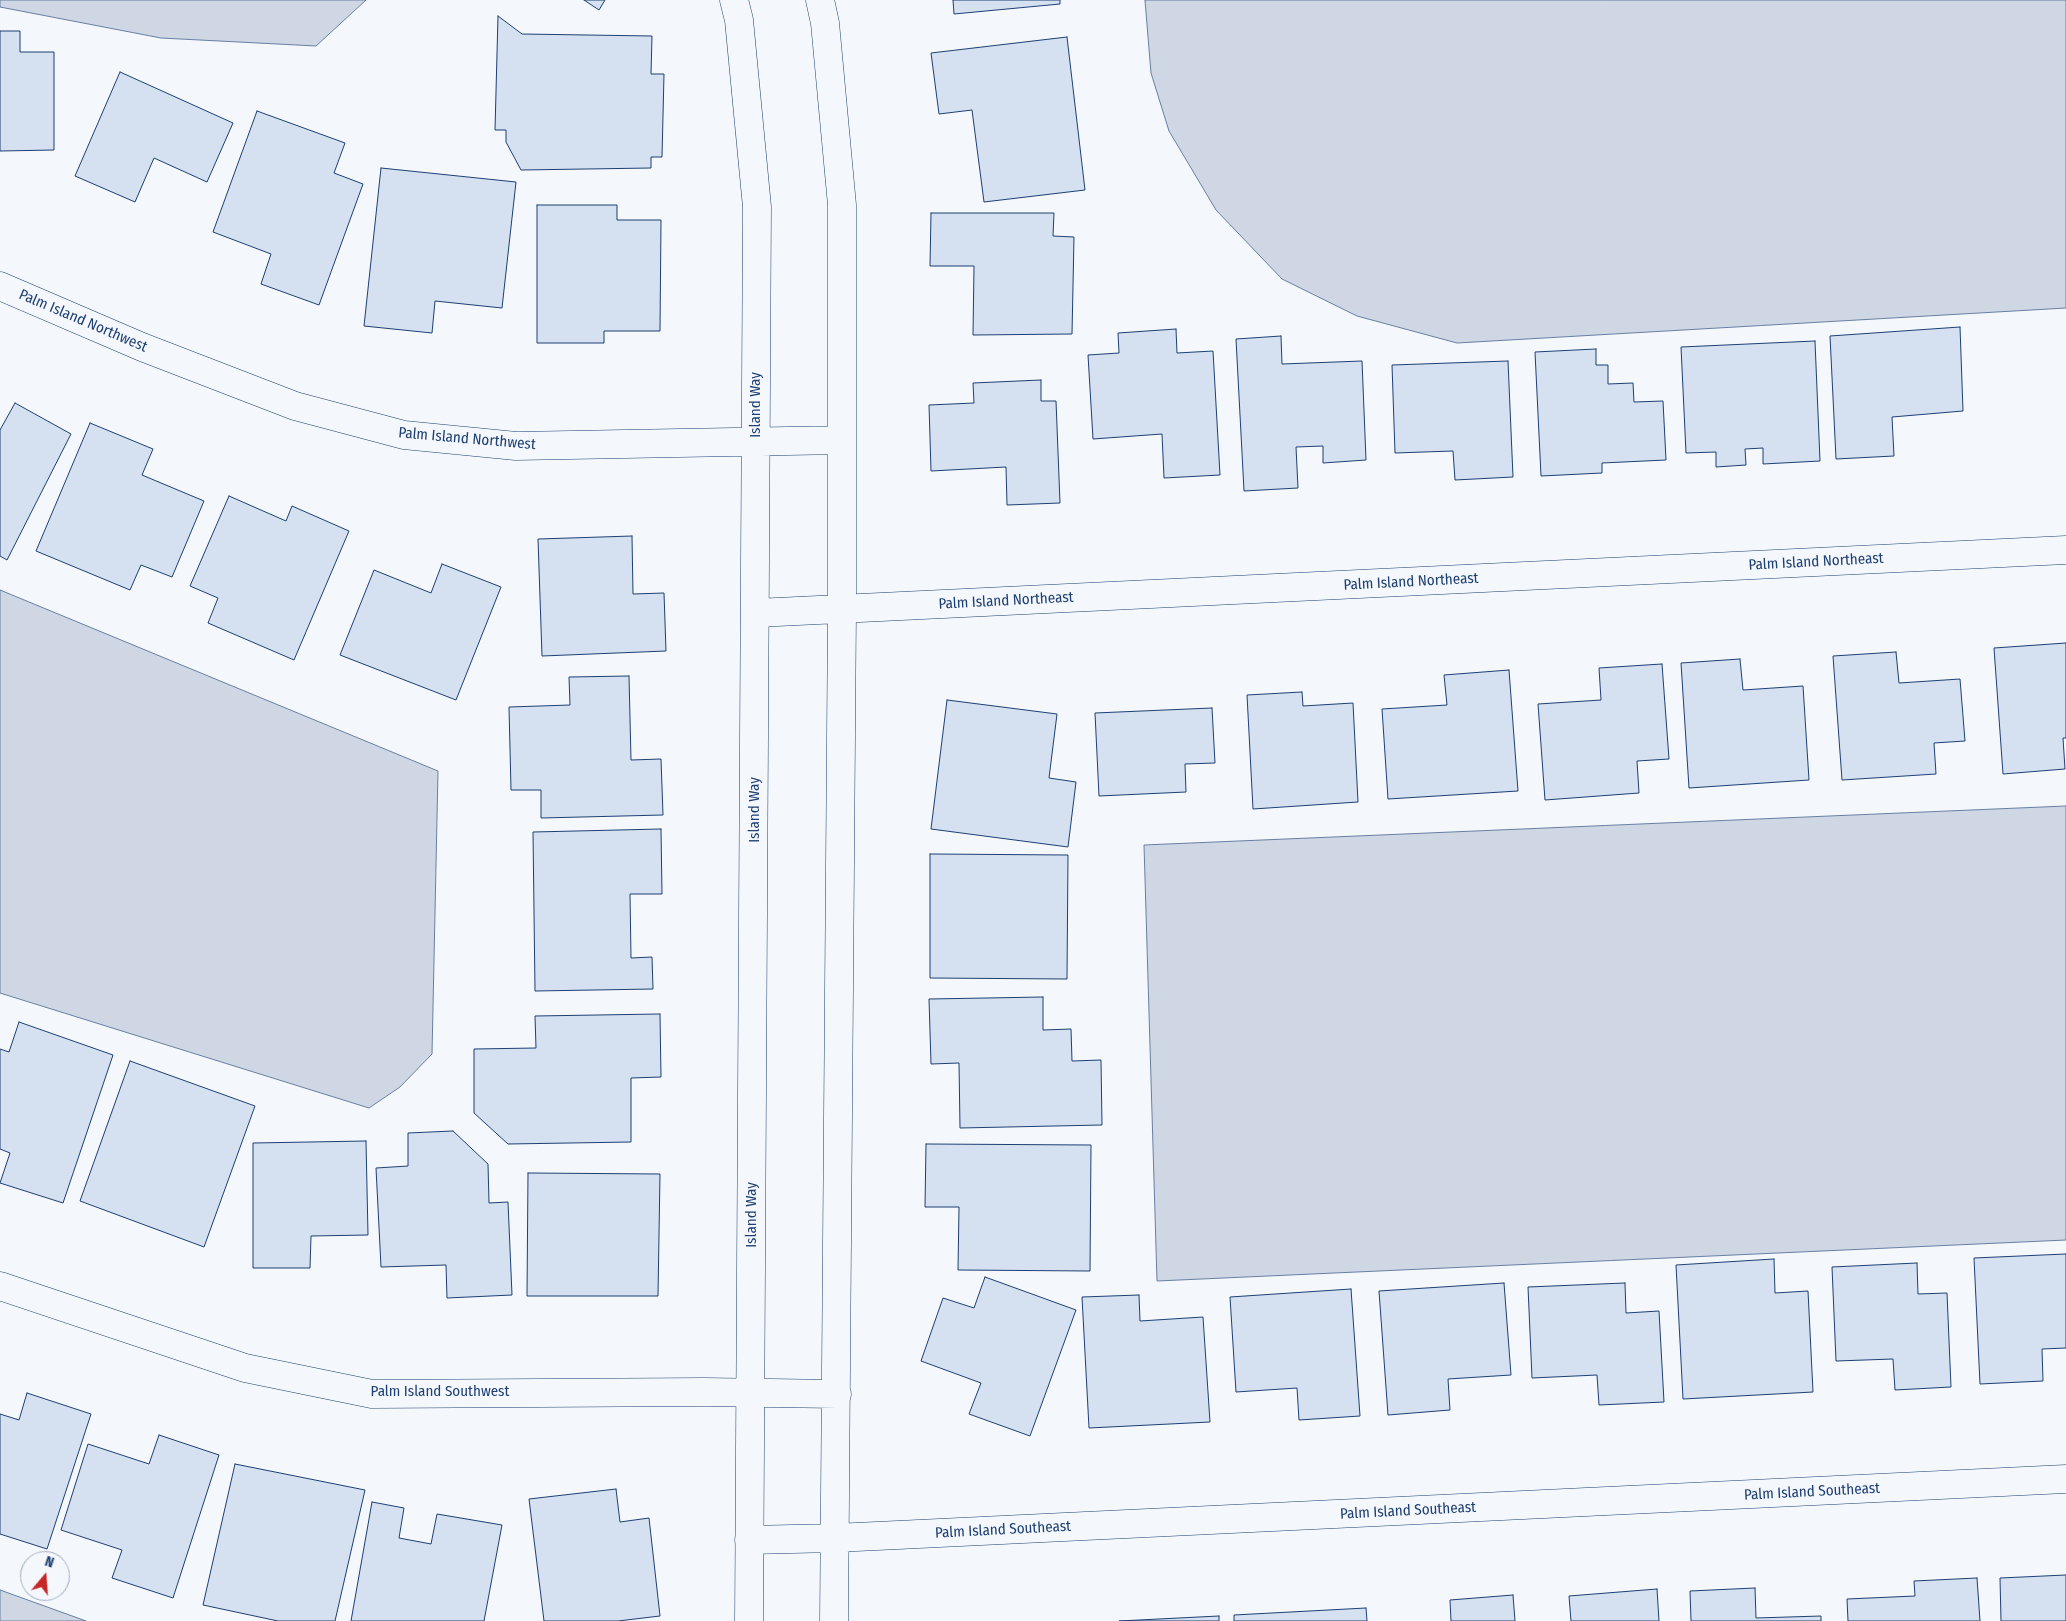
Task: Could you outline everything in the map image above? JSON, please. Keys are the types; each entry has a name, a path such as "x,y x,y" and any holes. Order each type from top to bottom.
{"street":[{"name":"Island Way","path":"734,0 739,20 757,207 749,1621"},
{"path":"820,0 825,23 842,205 842,610 834,1621"},
{"name":"Palm Island Northwest","path":"0,286 142,347 295,406 404,436 516,446 842,440"},
{"name":"Palm Island Northeast","path":"756,613 2066,550"},
{"name":"Palm Island Southwest","path":"0,1286 245,1368 372,1394 751,1392 837,1394"},
{"name":"Palm Island Southeast","path":"750,1540 834,1538 2066,1479"}],"shaded area":[{"path":"0,0 366,0 316,46 161,38 0,7"},
{"path":"1145,0 2066,0 2066,308 1457,343 1357,316 1282,279 1216,210 1169,131 1151,73"},
{"path":"0,590 438,771 432,1054 400,1087 369,1108 0,993"},
{"path":"2066,806 2066,1240 1157,1281 1144,845"},
{"path":"0,1590 20,1597 20,1601 31,1601 86,1621 0,1621"}],"building":[{"path":"584,0 605,0 599,10"},
{"path":"953,0 1060,0 1060,4 954,14"},
{"path":"498,16 522,34 652,36 651,74 664,74 662,157 651,157 651,168 521,170 506,142 506,130 495,130"},
{"path":"0,31 20,31 20,52 54,52 54,150 0,151"},
{"path":"1067,37 1085,190 984,202 972,110 939,114 931,53"},
{"path":"120,72 233,123 207,182 154,158 135,202 75,176"},
{"path":"257,111 345,143 334,173 363,184 319,305 261,284 271,254 213,232"},
{"path":"381,168 516,182 502,308 435,301 432,333 364,326"},
{"path":"537,205 617,205 617,220 661,220 660,331 604,331 604,343 537,343"},
{"path":"931,213 1054,213 1053,236 1074,237 1072,334 973,335 974,266 930,266"},
{"path":"1960,327 1963,411 1892,417 1894,456 1836,459 1830,336"},
{"path":"1176,329 1177,353 1213,351 1220,475 1164,478 1162,434 1093,439 1088,355 1119,353 1118,333"},
{"path":"1281,336 1282,364 1362,361 1366,460 1323,463 1323,446 1296,447 1298,488 1244,491 1236,339"},
{"path":"1815,341 1820,461 1763,464 1763,448 1745,449 1746,465 1716,467 1716,452 1686,453 1681,347"},
{"path":"1596,349 1596,365 1608,365 1608,384 1633,383 1634,402 1663,401 1666,460 1602,463 1602,473 1541,476 1535,352"},
{"path":"1508,361 1513,477 1455,480 1453,451 1395,453 1392,365"},
{"path":"1041,380 1041,401 1056,401 1060,503 1007,505 1006,467 931,471 929,405 974,403 973,383"},
{"path":"15,403 71,434 7,560 0,556 0,430"},
{"path":"90,423 153,449 142,475 204,501 172,577 141,565 130,590 36,551"},
{"path":"229,496 286,521 292,506 349,531 294,660 208,623 218,598 190,586"},
{"path":"632,536 633,594 664,593 666,651 542,656 538,539"},
{"path":"442,564 501,587 456,700 340,655 374,570 431,593"},
{"path":"2066,643 2066,738 2063,738 2065,769 2003,774 1994,648"},
{"path":"1896,652 1899,683 1960,679 1965,741 1934,743 1936,774 1842,780 1833,656"},
{"path":"1740,659 1743,690 1803,686 1809,780 1689,788 1681,663"},
{"path":"1662,664 1669,759 1637,761 1639,793 1545,800 1538,704 1601,700 1599,668"},
{"path":"1509,670 1518,791 1388,799 1382,709 1447,705 1444,675"},
{"path":"629,676 631,760 661,759 663,815 541,818 541,790 511,790 509,707 570,705 569,677"},
{"path":"1302,692 1303,706 1353,703 1358,802 1253,809 1247,695"},
{"path":"947,700 1057,714 1049,778 1076,782 1068,847 931,829"},
{"path":"1212,708 1215,763 1185,764 1186,792 1099,796 1095,713"},
{"path":"661,829 662,894 630,894 631,958 652,957 653,989 535,991 533,832"},
{"path":"930,854 1068,855 1067,979 930,978"},
{"path":"1043,997 1043,1030 1071,1029 1072,1061 1101,1060 1102,1125 960,1128 959,1063 931,1064 929,999"},
{"path":"660,1014 661,1077 631,1078 631,1142 508,1144 474,1113 474,1049 536,1048 535,1016"},
{"path":"19,1022 113,1055 63,1203 0,1183 10,1153 0,1149 0,1049 9,1052"},
{"path":"130,1061 255,1106 204,1247 80,1201"},
{"path":"453,1131 488,1164 489,1203 508,1202 512,1295 447,1298 446,1265 381,1267 376,1168 408,1166 408,1133"},
{"path":"366,1141 368,1235 311,1236 310,1268 253,1268 253,1143"},
{"path":"926,1144 1091,1145 1090,1271 958,1270 959,1207 925,1207"},
{"path":"528,1173 660,1174 658,1296 527,1296"},
{"path":"2066,1254 2066,1348 2042,1349 2043,1381 1980,1384 1974,1258"},
{"path":"1774,1259 1775,1293 1808,1291 1813,1392 1683,1399 1676,1265"},
{"path":"1917,1263 1918,1294 1947,1293 1951,1387 1895,1390 1893,1359 1836,1361 1832,1267"},
{"path":"985,1277 1076,1310 1030,1436 969,1414 981,1383 921,1361 943,1298 974,1308"},
{"path":"1504,1283 1511,1375 1448,1379 1450,1410 1388,1415 1379,1291"},
{"path":"1625,1283 1626,1313 1659,1311 1664,1402 1599,1405 1597,1375 1532,1378 1528,1287"},
{"path":"1351,1289 1360,1416 1299,1420 1297,1388 1236,1392 1230,1297"},
{"path":"1139,1295 1140,1321 1203,1317 1210,1422 1089,1428 1082,1297"},
{"path":"27,1393 91,1414 47,1549 0,1534 0,1414 19,1420"},
{"path":"159,1435 219,1455 173,1598 112,1578 122,1550 61,1530 88,1444 149,1464"},
{"path":"235,1464 365,1490 335,1621 278,1621 203,1605"},
{"path":"616,1489 620,1522 649,1518 660,1616 618,1621 544,1621 529,1499"},
{"path":"372,1502 404,1508 399,1538 431,1544 437,1514 502,1525 484,1621 351,1621"},
{"path":"2066,1575 2066,1621 2001,1621 2000,1578"},
{"path":"1977,1578 1980,1621 1848,1621 1847,1599 1915,1596 1914,1581"},
{"path":"1755,1588 1756,1618 1821,1616 1821,1621 1691,1621 1690,1591"},
{"path":"1657,1589 1659,1621 1571,1621 1569,1596"},
{"path":"1513,1595 1515,1621 1451,1621 1450,1600"},
{"path":"1366,1608 1367,1621 1234,1621 1234,1615"},
{"path":"1219,1616 1219,1621 1119,1621"}]}
